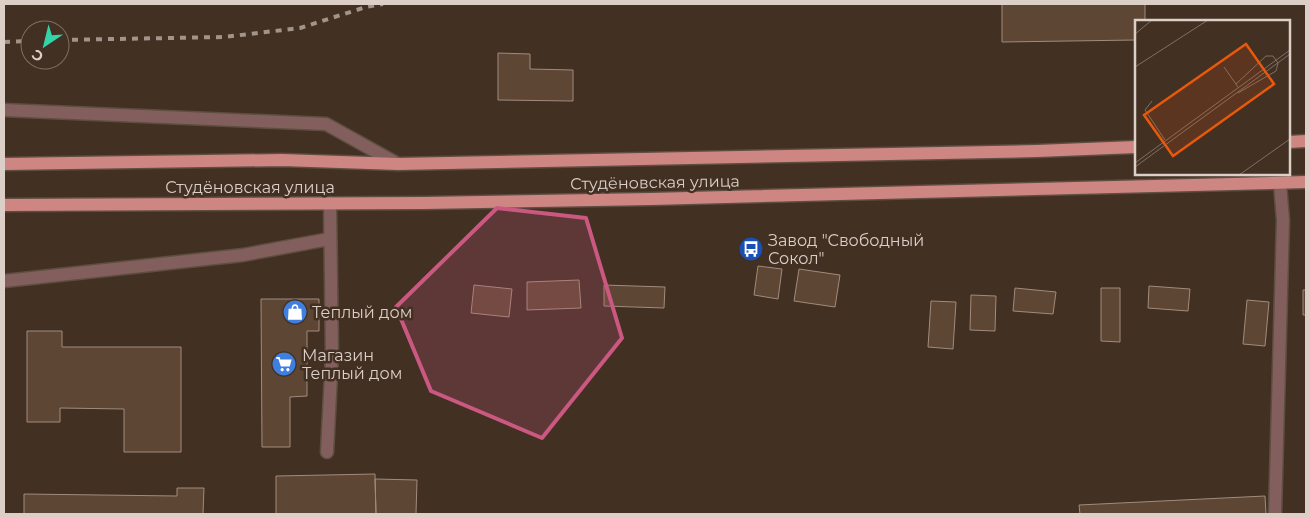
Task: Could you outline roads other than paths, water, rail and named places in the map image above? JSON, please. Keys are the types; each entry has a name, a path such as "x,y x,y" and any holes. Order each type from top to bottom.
{"main road":[{"path":"1290,142 1306,141"},
{"name":"Студёновская улица","path":"4,164 282,160 398,164 1135,148"},
{"name":"Студёновская улица","path":"4,205 282,204 652,199 1306,182"}],"lane":[{"path":"4,110 326,124 398,164"},
{"path":"1274,514 1283,220 1280,184"},
{"path":"327,452 332,355 330,203"},
{"path":"4,281 243,254 329,239"}],"railway":[{"path":"70,40 224,37 300,28 366,7 383,4"},
{"path":"4,42 20,41"}],"place":[{"name":"Завод \"Свободный Сокол\"","path":"751,249"},
{"name":"Теплый дом","path":"295,312"},
{"name":"Магазин Теплый дом","path":"284,364"}]}
